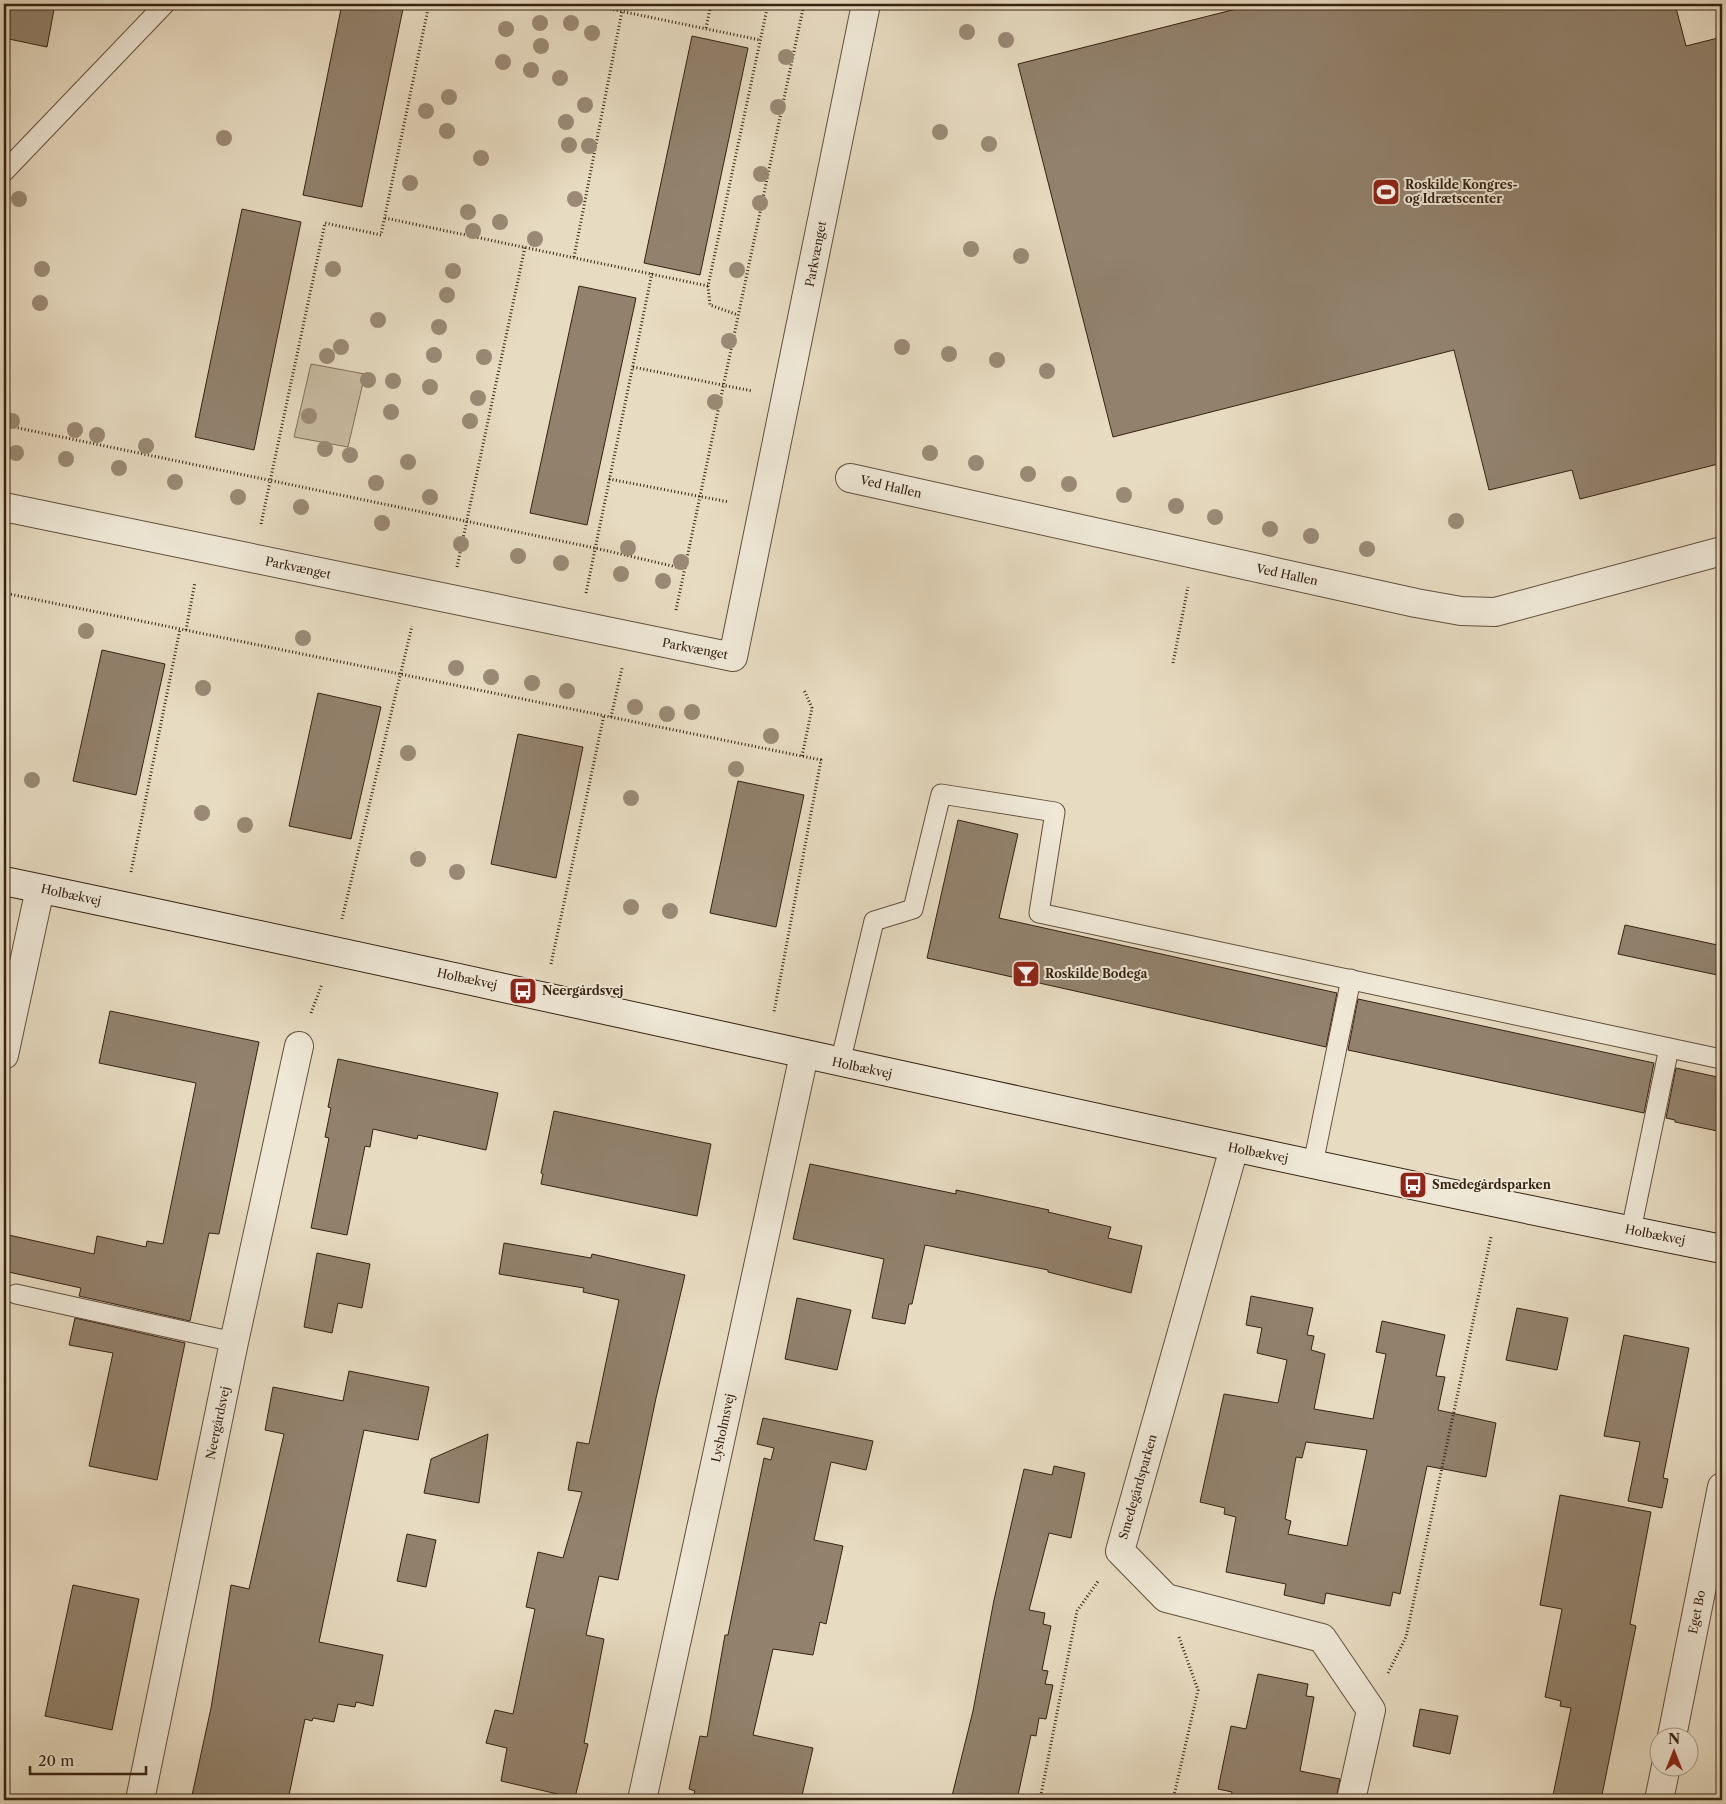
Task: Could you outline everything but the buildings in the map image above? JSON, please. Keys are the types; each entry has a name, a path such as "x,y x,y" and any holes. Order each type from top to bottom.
{"street":[{"name":"Parkvænget","path":"4,508 733,657 866,4"},
{"name":"Ved Hallen","path":"850,478 1416,603 1461,611 1495,612 1722,551"},
{"name":"Holbækvej","path":"4,881 544,996 840,1063 1234,1148 1722,1249"},
{"path":"4,1055 40,888"},
{"name":"Neergårdsvej","path":"140,1800 234,1342 299,1046"},
{"name":"Lysholmsvej","path":"642,1800 804,1055"},
{"name":"Smedegårdsparken","path":"1166,1598 1120,1551 1234,1148"},
{"name":"Eget Bo","path":"1674,1726 1722,1487"},
{"path":"1166,1598 1322,1638 1371,1710 1352,1800"},
{"path":"1659,1800 1664,1776"}],"lane":[{"path":"4,172 165,4"},
{"path":"840,1063 874,921 912,909 942,794 1055,812 1039,912 1721,1059"},
{"path":"1312,1164 1351,979"},
{"path":"1630,1230 1669,1048"},
{"path":"16,1294 234,1342"}],"path":[{"path":"254,559 325,223 381,234 430,4"},
{"path":"586,4 760,40"},
{"path":"706,28 711,4"},
{"path":"738,315 710,305 708,286 768,4"},
{"path":"669,644 804,4"},
{"path":"574,257 622,11"},
{"path":"385,218 708,286"},
{"path":"450,599 525,247"},
{"path":"579,626 652,273"},
{"path":"633,367 787,398"},
{"path":"4,425 270,482 595,548 685,569"},
{"path":"609,479 764,509"},
{"path":"186,630 201,548"},
{"path":"1173,663 1194,554"},
{"path":"299,1046 334,951 420,593"},
{"path":"4,594 821,760 768,1047"},
{"path":"124,907 180,629"},
{"path":"611,717 619,681"},
{"path":"802,756 812,708 804,690"},
{"path":"544,996 604,715"},
{"path":"1371,1710 1406,1636 1499,1203"},
{"path":"1040,1800 1077,1611 1120,1551"},
{"path":"1166,1598 1198,1690 1173,1800"}],"shaded area":[{"path":"311,364 365,374 348,447 294,437"}],"place":[{"name":"Roskilde Kongres- og Idrætscenter","path":"1386,192"},
{"name":"Roskilde Bodega","path":"1026,974"},
{"name":"Neergårdsvej","path":"523,991"},
{"name":"Smedegårdsparken","path":"1413,1185"}]}
